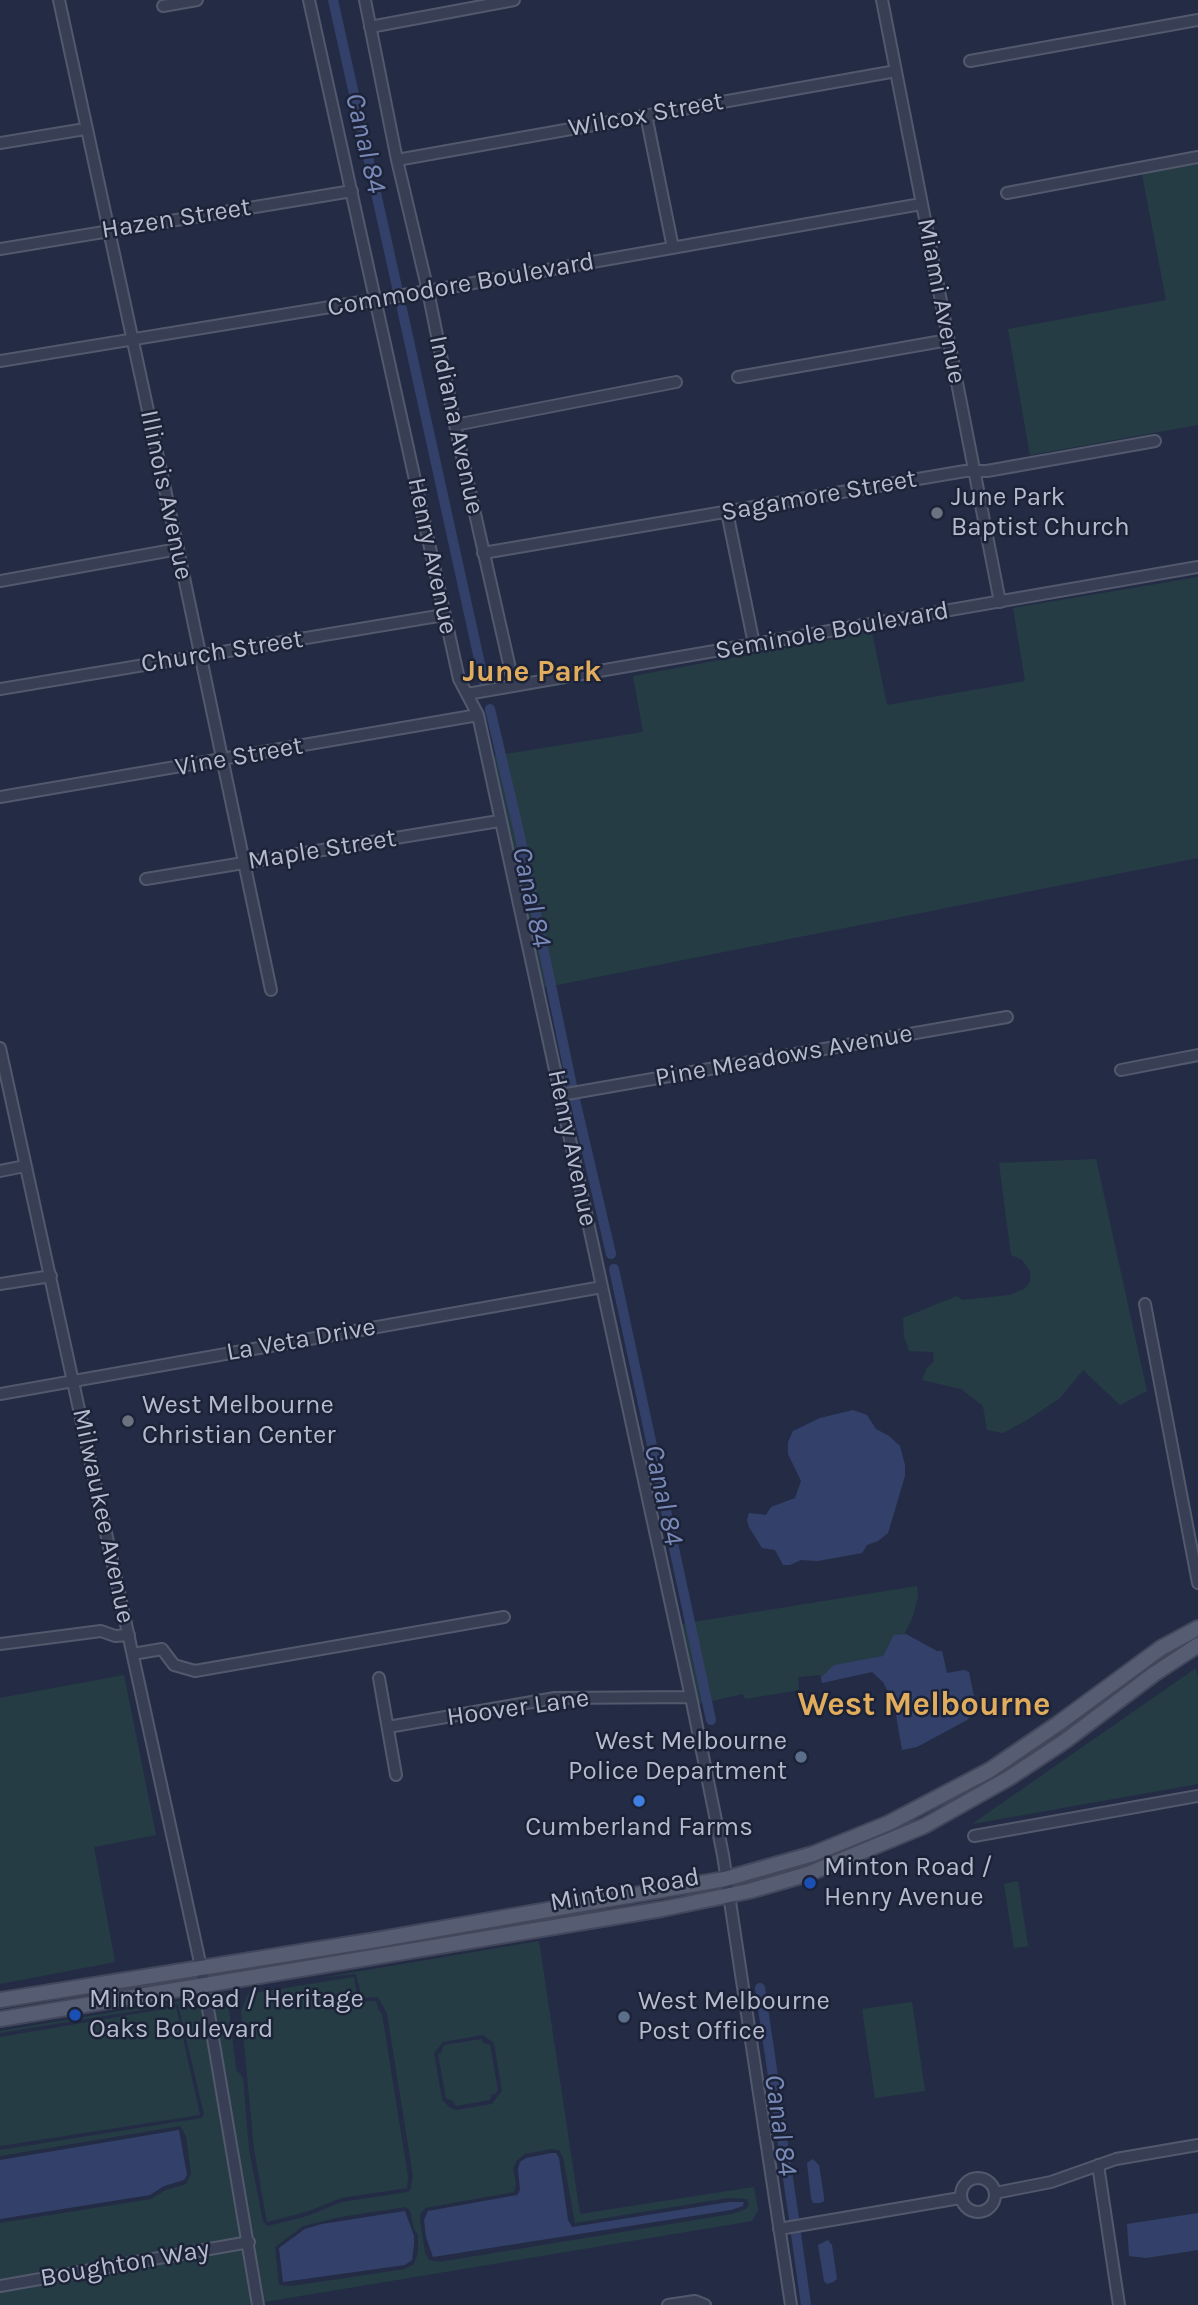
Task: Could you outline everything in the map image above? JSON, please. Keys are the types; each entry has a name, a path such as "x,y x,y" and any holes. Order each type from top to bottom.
{"main road":[{"name":"Minton Road","path":"0,2000 389,1938 725,1879 813,1854 890,1823 996,1766 1161,1648 1198,1628"},
{"name":"Minton Road","path":"0,2019 459,1944 728,1896 808,1874 848,1860 924,1826 1011,1777 1066,1741 1134,1688 1198,1645"},
{"path":"996,1766 1011,1777"}],"street":[{"name":"Illinois Avenue","path":"59,0 271,990"},
{"path":"163,6 197,0"},
{"name":"Henry Avenue","path":"309,0 459,679 478,715 691,1697 723,1855 791,2305"},
{"name":"Indiana Avenue","path":"365,0 397,160 514,686"},
{"path":"370,27 514,0"},
{"name":"Miami Avenue","path":"882,0 1000,602"},
{"path":"970,61 1198,20"},
{"name":"Wilcox Street","path":"397,160 896,71"},
{"path":"646,115 673,248"},
{"path":"0,143 85,129"},
{"path":"1007,193 1198,157"},
{"name":"Hazen Street","path":"0,249 352,191"},
{"name":"Commodore Boulevard","path":"0,361 428,292 922,204"},
{"path":"738,377 948,340"},
{"path":"455,425 676,382"},
{"name":"Sagamore Street","path":"483,553 1154,440"},
{"path":"727,512 754,644"},
{"path":"0,581 178,549"},
{"name":"Seminole Boulevard","path":"467,694 1198,567"},
{"name":"Church Street","path":"0,690 444,615"},
{"name":"Vine Street","path":"0,797 478,715"},
{"name":"Maple Street","path":"146,879 499,821"},
{"name":"Pine Meadows Avenue","path":"561,1096 1007,1017"},
{"name":"Milwaukee Avenue","path":"1,1055 201,1967 258,2305"},
{"path":"1121,1070 1198,1055"},
{"path":"0,1171 25,1166"},
{"path":"0,1284 51,1276"},
{"name":"La Veta Drive","path":"0,1394 602,1287"},
{"path":"1145,1304 1198,1583"},
{"path":"133,1654 162,1649 174,1665 195,1671 504,1617"},
{"path":"0,1644 101,1631 115,1636 129,1635"},
{"path":"379,1678 397,1775"},
{"name":"Hoover Lane","path":"388,1727 555,1698 691,1697"},
{"path":"974,1836 1198,1796"},
{"path":"995,2193 1051,2182 1115,2159 1198,2146"},
{"path":"1097,2165 1119,2305"},
{"path":"978,2179 989,2183 995,2193 991,2205 980,2211 967,2208 960,2198 961,2189 966,2183 978,2179"},
{"path":"779,2229 960,2198"},
{"name":"Boughton Way","path":"0,2286 249,2242"},
{"path":"667,2305 695,2301 705,2305"}],"shaded area":[{"path":"1198,160 1198,425 1030,455 1008,329 1166,300 1141,169"},
{"path":"1198,577 1198,858 542,988 493,756 643,732 633,676 872,632 887,705 1025,681 1013,608"},
{"path":"1096,1159 1147,1391 1120,1405 1083,1370 1060,1398 1027,1420 1003,1433 987,1430 983,1406 961,1389 922,1380 927,1368 934,1361 933,1352 909,1351 904,1336 903,1318 957,1296 962,1300 1010,1295 1024,1289 1030,1282 1030,1271 1022,1260 1011,1255 999,1163"},
{"path":"917,1586 918,1597 913,1616 904,1635 894,1636 883,1656 827,1671 821,1677 798,1677 799,1690 745,1699 743,1694 698,1704 681,1624"},
{"path":"1196,1668 1198,1784 972,1824"},
{"path":"124,1675 156,1835 94,1847 115,1962 0,1984 0,1698"},
{"path":"1018,1881 1028,1946 1014,1948 1004,1884"},
{"path":"539,1941 580,2214 754,2187 758,2210 752,2221 246,2305 0,2305 0,2223 151,2199 166,2190 186,2184 191,2174 186,2136 180,2126 0,2156 0,2150 202,2118 204,2114 178,2004 0,2031 227,1993 236,2069 243,2078 249,2150 263,2222 268,2226 307,2216 342,2202 408,2192 411,2189 413,2176 387,2013 378,1997 362,1998 356,1974 320,1978","holes":["483,2035 494,2043 502,2091 492,2104 456,2110 450,2108 442,2100 434,2053 443,2042","559,2150 563,2157 575,2223 728,2198 747,2199 749,2204 746,2209 732,2214 439,2262 429,2260 425,2253 420,2220 425,2208 514,2192 516,2184 513,2169 517,2160 525,2154","406,2207 410,2210 418,2235 418,2253 414,2264 405,2269 292,2286 279,2285 275,2247 303,2226 340,2217"]},
{"path":"354,1977 358,2002 376,2001 382,2014 408,2177 407,2188 341,2198 306,2212 267,2222 254,2149 241,2011 248,1994"},
{"path":"912,2002 925,2091 875,2098 862,2009"},
{"path":"176,2007 200,2115 0,2146 0,2037"},
{"path":"482,2039 482,2042 490,2045 498,2090 494,2095 492,2093 490,2100 456,2106 446,2098 438,2054 444,2045"}],"water":[{"path":"853,1410 867,1415 876,1429 900,1446 905,1476 888,1533 867,1545 862,1553 818,1561 801,1560 783,1565 775,1550 762,1548 749,1527 749,1513 766,1515 771,1507 795,1498 801,1481 788,1454 788,1442 793,1431 820,1418"},
{"path":"906,1634 937,1651 942,1651 947,1673 964,1670 969,1672 977,1711 967,1720 917,1747 902,1750 894,1703 883,1682 872,1672 822,1683 821,1677 834,1665 883,1656 894,1635"},
{"path":"179,2130 187,2175 184,2180 164,2186 150,2195 0,2219 0,2160"},
{"path":"556,2153 559,2158 568,2220 572,2227 729,2202 744,2202 743,2206 433,2257 424,2220 428,2211 517,2195 520,2190 520,2162 526,2158"},
{"path":"813,2159 819,2165 824,2197 824,2201 820,2203 813,2203 811,2198 807,2163"},
{"path":"405,2211 414,2236 414,2244 412,2260 405,2265 283,2282 279,2248 305,2229"},
{"path":"1198,2213 1198,2250 1146,2258 1129,2256 1127,2224"},
{"path":"828,2240 832,2245 837,2279 827,2284 824,2281 818,2245"}],"waterway":[{"name":"Canal 84","path":"333,0 397,287"},
{"name":"Canal 84","path":"402,309 484,682"},
{"name":"Canal 84","path":"490,709 519,832 572,1086"},
{"name":"Canal 84","path":"575,1100 611,1254"},
{"name":"Canal 84","path":"614,1269 711,1720"},
{"name":"Canal 84","path":"760,1988 794,2219"},
{"name":"Canal 84","path":"796,2234 806,2305"}],"place":[{"name":"June Park Baptist Church","path":"937,513"},
{"name":"West Melbourne Christian Center","path":"128,1421"},
{"name":"West Melbourne Police Department","path":"801,1757"},
{"name":"Cumberland Farms","path":"639,1801"},
{"name":"Minton Road / Henry Avenue","path":"810,1883"},
{"name":"Minton Road / Heritage Oaks Boulevard","path":"75,2015"},
{"name":"West Melbourne Post Office","path":"624,2017"}],"district":[{"name":"June Park","path":"532,672"},
{"name":"West Melbourne","path":"924,1706"}]}
